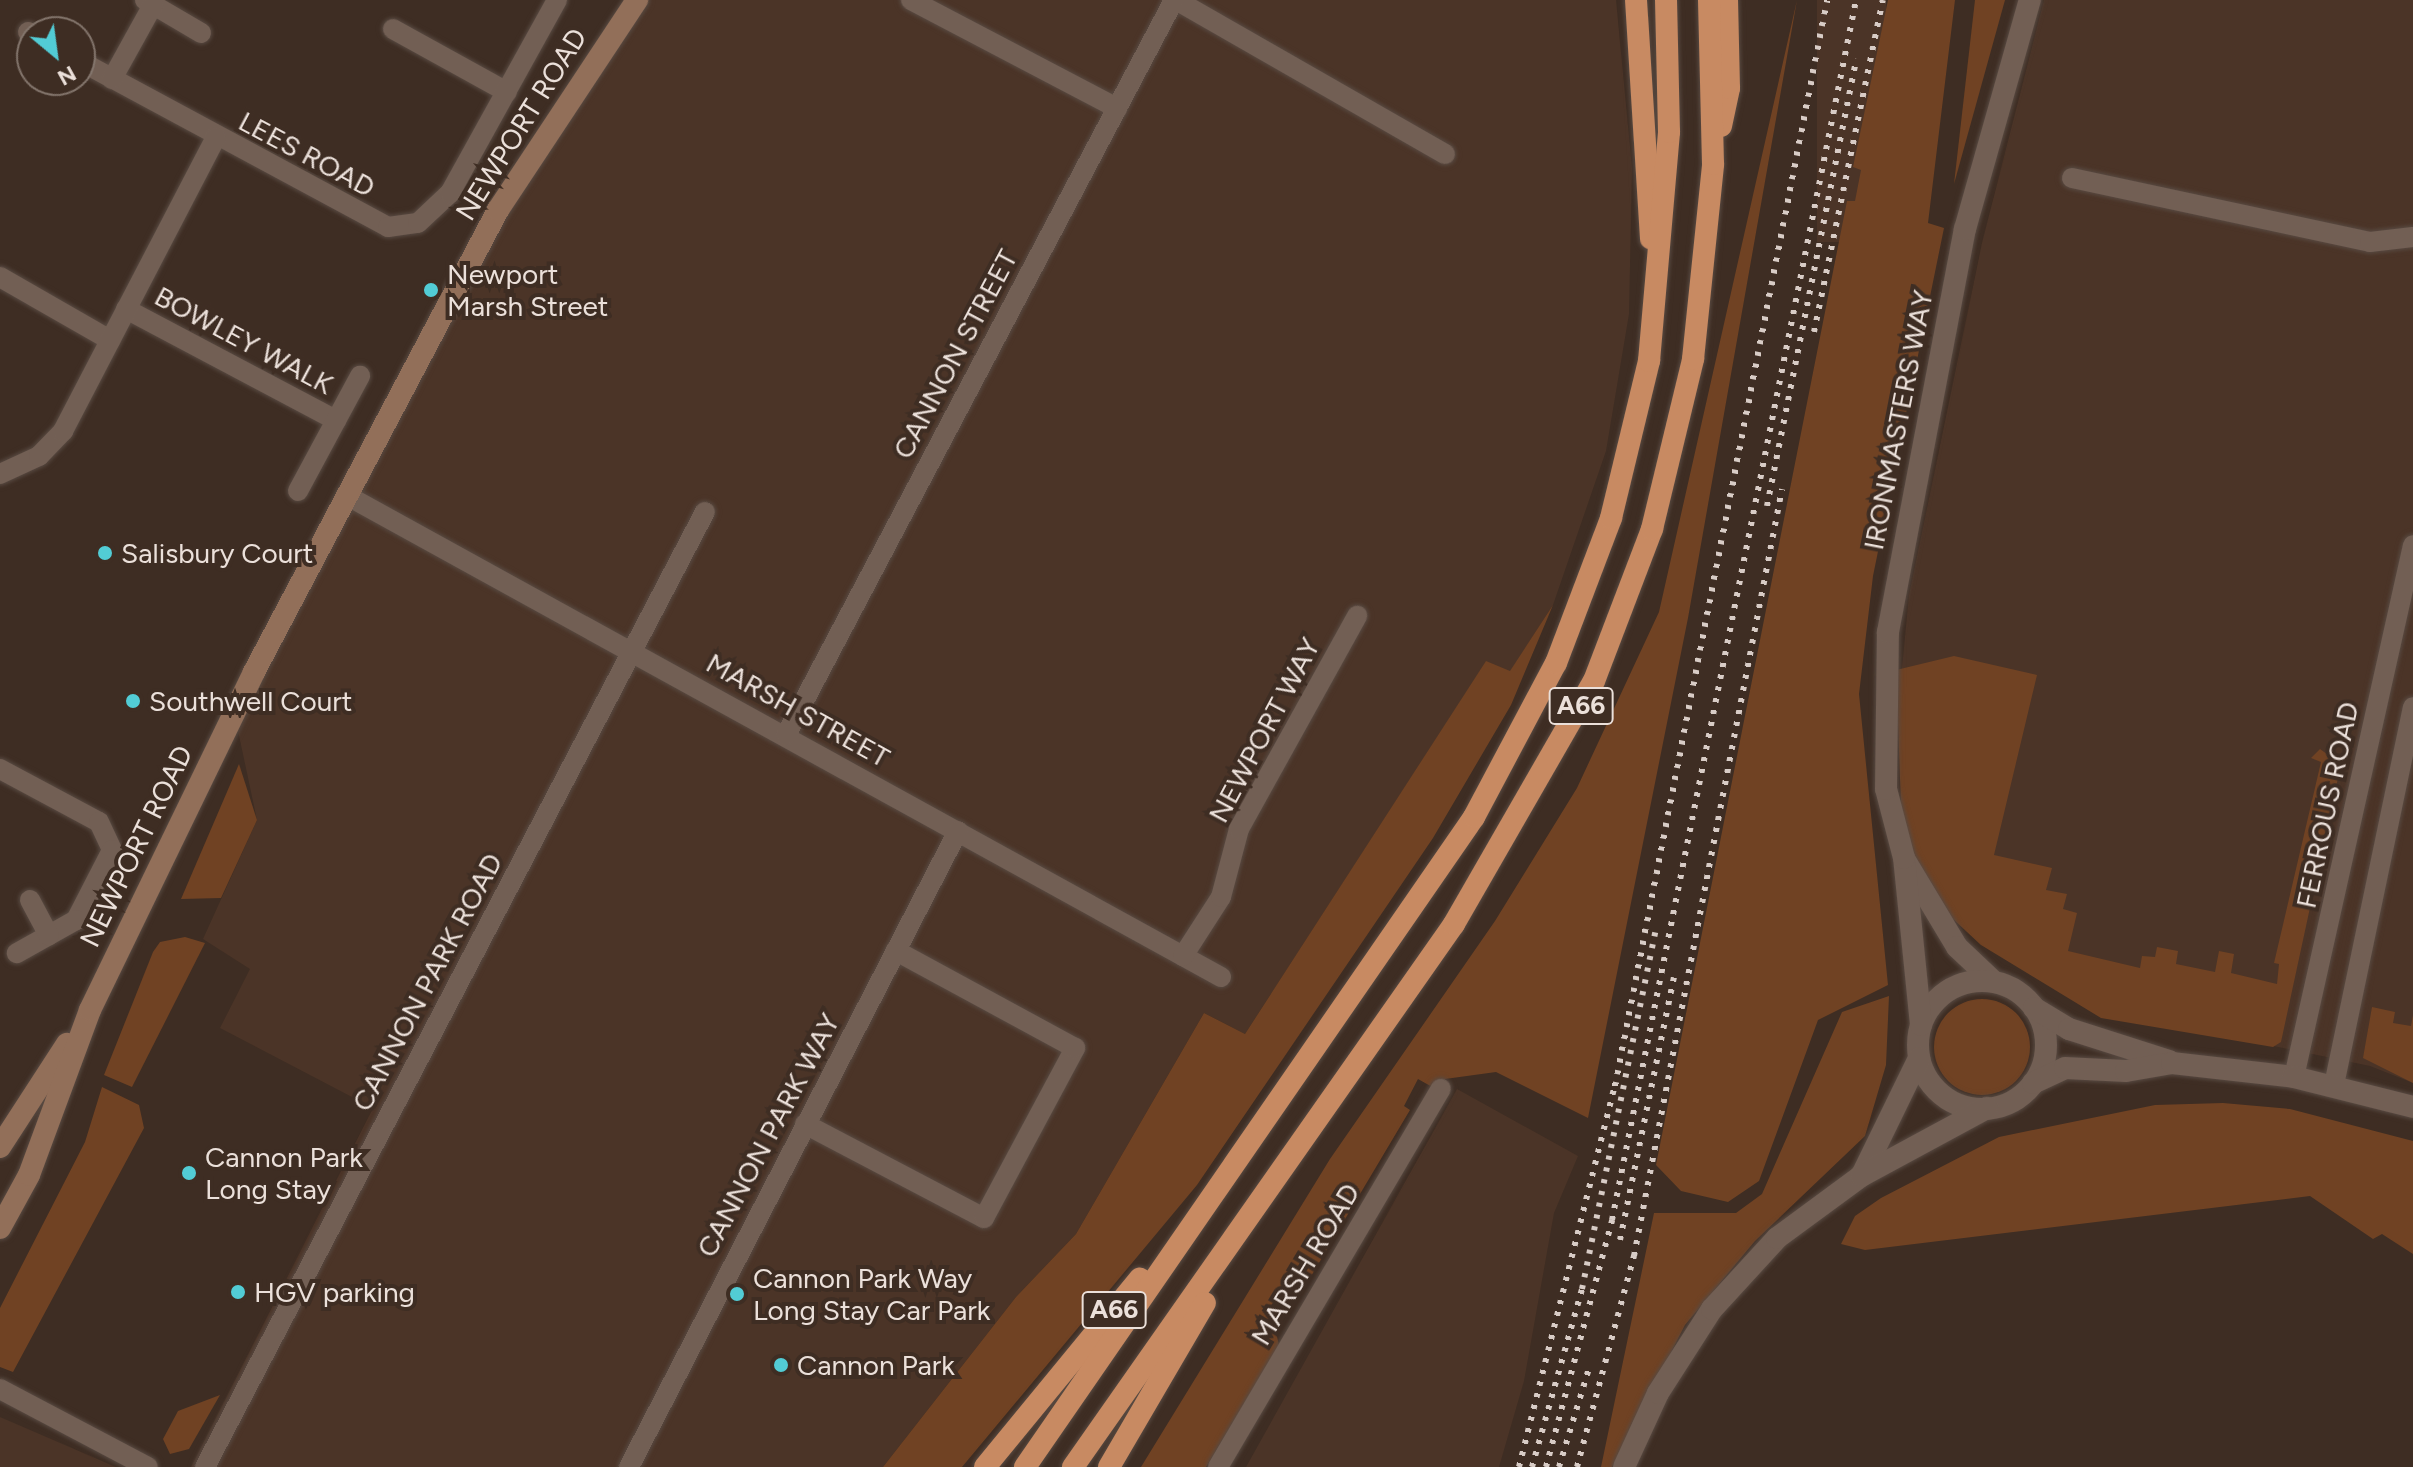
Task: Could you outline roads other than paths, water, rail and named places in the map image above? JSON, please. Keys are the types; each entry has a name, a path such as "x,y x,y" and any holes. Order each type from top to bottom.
{"highway":[{"path":"1636,0 1647,128 1649,361"},
{"name":"A66","path":"1025,1467 1474,817 1517,743 1611,518 1649,361 1669,132 1666,0"},
{"name":"A66","path":"1073,1467 1278,1178 1508,841 1600,667 1673,455 1706,267 1713,164 1709,0"},
{"name":"A66","path":"1713,164 1729,88 1727,0"},
{"name":"A66","path":"985,1467 1242,1153"},
{"path":"1109,1467 1278,1178"}],"main road":[{"name":"NEWPORT ROAD","path":"0,1228 29,1175 90,1010 346,495 506,198 637,0"},
{"name":"NEWPORT ROAD","path":"0,1147 90,1010"}],"street":[{"name":"LEES ROAD","path":"0,474 39,456 63,431 216,137 369,219 388,227 418,223 450,193 557,0"},
{"path":"911,0 1117,108"},
{"path":"1175,0 1445,154"},
{"name":"CANNON STREET","path":"786,735 1175,0"},
{"name":"IRONMASTERS WAY","path":"1904,858 1886,789 1888,632 1965,229 2030,0"},
{"path":"112,79 149,2 201,33"},
{"path":"393,29 507,92"},
{"path":"96,70 216,137"},
{"path":"2072,178 2370,242 2413,237"},
{"path":"0,277 110,340"},
{"name":"BOWLEY WALK","path":"126,309 336,420"},
{"name":"BOWLEY WALK","path":"298,491 360,376"},
{"name":"MARSH STREET","path":"346,495 633,650 1221,977"},
{"name":"CANNON PARK ROAD","path":"205,1467 705,512"},
{"name":"FERROUS ROAD","path":"2294,1077 2413,545"},
{"name":"NEWPORT WAY","path":"1183,956 1221,897 1239,829 1357,616"},
{"path":"2334,1085 2413,707"},
{"path":"0,769 111,834 112,850 76,920 17,953"},
{"name":"CANNON PARK WAY","path":"629,1467 958,831"},
{"path":"1904,858 1957,947 1994,982 2069,1029 2172,1063 2294,1077 2413,1107"},
{"path":"1861,1176 1919,1058 1921,1025 1904,858"},
{"path":"30,900 49,935"},
{"path":"805,1124 984,1218 1075,1048 896,951"},
{"path":"1921,1025 1942,995 1994,982"},
{"path":"2033,1083 2045,1053 2034,1008"},
{"path":"1919,1058 1949,1100 1987,1108"},
{"path":"1624,1467 1658,1393 1712,1309 1777,1238 1861,1176 2065,1068 2126,1071 2172,1063"},
{"name":"MARSH ROAD","path":"1218,1467 1441,1089"},
{"path":"0,1389 148,1467"}],"railway":[{"path":"1519,1467 1615,1086 1827,0"},
{"path":"1546,1467 1612,1220 1856,0"},
{"path":"1814,332 1883,0"},
{"path":"1767,506 1856,59"},
{"path":"1577,1467 1634,1256 1782,489"},
{"path":"1532,1467 1582,1289 1656,930"},
{"path":"1620,1240 1674,977"},
{"path":"1559,1467 1589,1368"}],"place":[{"name":"Newport Marsh Street","path":"431,290"},
{"name":"Salisbury Court","path":"105,553"},
{"name":"Southwell Court","path":"133,701"},
{"name":"Cannon Park Long Stay","path":"189,1173"},
{"name":"HGV parking","path":"238,1292"},
{"name":"Cannon Park Way Long Stay Car Park","path":"737,1294"},
{"name":"Cannon Park","path":"781,1365"}]}
